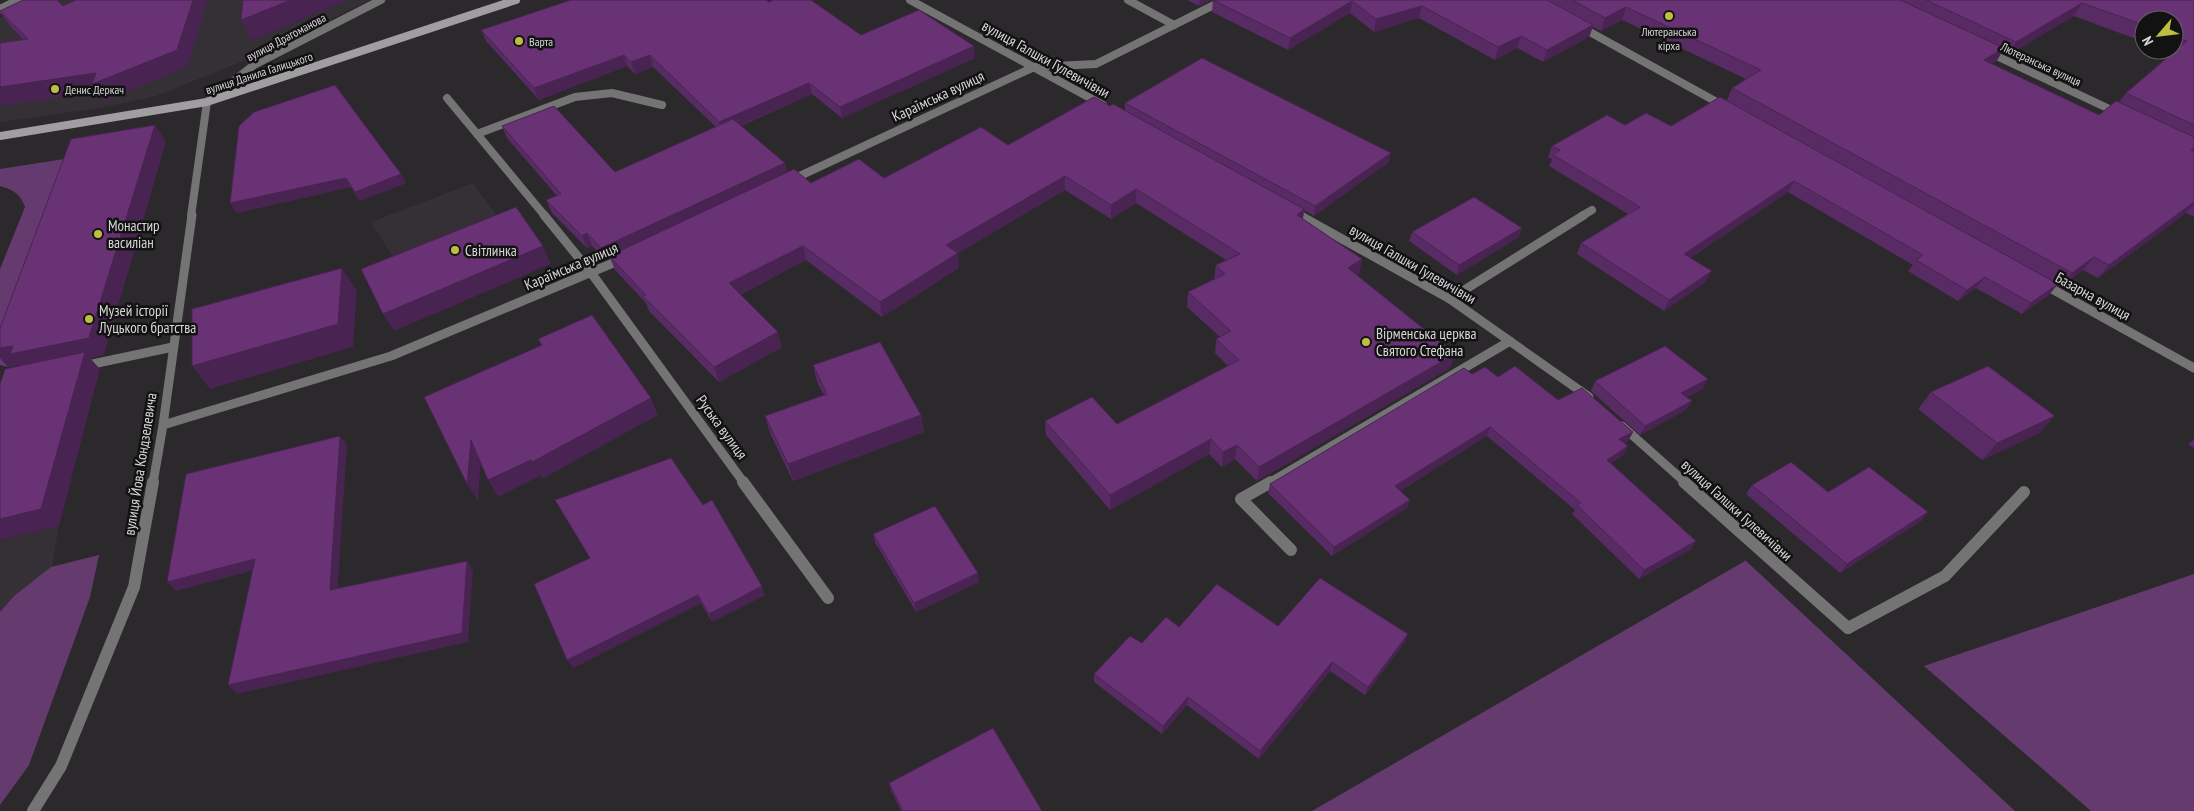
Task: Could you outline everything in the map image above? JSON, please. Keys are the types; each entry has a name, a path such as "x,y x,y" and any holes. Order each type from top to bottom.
{"main road":[{"name":"вулиця Данила Галицького","path":"0,136 207,102 516,0"}],"street":[{"path":"0,9 18,0"},
{"name":"вулиця Драгоманова","path":"207,102 254,65 382,0"},
{"name":"вулиця Галшки Гулевичівни","path":"910,0 1112,110"},
{"path":"1128,0 1174,25"},
{"name":"Караїмська вулиця","path":"781,185 1034,67 1096,64 1224,0"},
{"path":"1568,19 1733,111"},
{"name":"Лютеранська вулиця","path":"1978,47 2131,119"},
{"path":"477,134 575,97 612,93 662,105"},
{"name":"Руська вулиця","path":"447,98 592,274 828,598"},
{"name":"вулиця Йова Кондзелевича","path":"33,811 61,766 134,587 163,425 172,347 207,102"},
{"name":"вулиця Галшки Гулевичівни","path":"1285,207 1450,299 1585,394 1600,407"},
{"path":"1450,299 1592,210"},
{"name":"Караїмська вулиця","path":"163,425 390,356 592,274 637,253"},
{"name":"Базарна вулиця","path":"2037,281 2194,368"},
{"path":"1291,550 1241,499 1510,341"},
{"path":"76,367 172,347"},
{"name":"вулиця Галшки Гулевичівни","path":"1615,420 1848,628 1945,576 2024,492"}],"shaded area":[{"path":"33,0 370,0 251,58 156,96 100,108 0,122 0,18"},
{"path":"84,156 8,367 0,365 0,269 25,207 21,198 16,193 0,186 0,169"},
{"name":"Світлинка","path":"473,183 537,270 429,316 371,222"},
{"path":"59,526 52,567 99,555 90,597 29,765 0,805 0,540"},
{"path":"99,555 90,597 29,765 0,805 0,612 14,596 51,567"},
{"path":"1745,561 2015,811 1312,811"},
{"path":"2194,574 2194,811 2091,811 1924,666"}],"building":[{"path":"23,0 57,0 63,6 76,0 193,0 177,50 92,84 96,73 0,87 0,43 28,39 0,11"},
{"path":"243,0 291,0 241,20"},
{"path":"571,0 766,0 769,2 773,0 811,0 861,35 919,10 974,46 840,107 809,83 719,122 650,55 631,62 624,55 534,88 481,30"},
{"path":"1213,0 1547,0 1593,25 1547,50 1521,36 1498,47 1422,6 1376,19 1352,1 1290,38"},
{"path":"1572,0 1900,0 2004,48 1984,60 2099,115 2116,101 2194,137 2194,147 2191,150 2194,151 2194,202 2109,265 2094,257 2072,273 1732,88 1761,70 1626,7 1605,18"},
{"path":"1926,0 2194,0 2194,125 2126,93 2165,60 2184,60 2184,44 2187,41 2184,40 2184,10 2134,10 2134,21 2082,3 2016,42"},
{"path":"1202,58 1391,153 1315,206 1125,103"},
{"path":"335,85 401,174 355,192 346,178 230,203 239,126 254,112"},
{"path":"1094,97 1110,106 1113,104 1304,209 1297,215 1362,259 1348,268 1455,354 1259,467 1237,445 1223,452 1211,439 1110,495 1045,421 1092,397 1117,424 1239,360 1216,339 1231,331 1188,292 1225,274 1216,265 1240,254 1136,189 1111,205 1065,176 946,245 958,253 880,302 803,246 729,283 778,332 714,367 643,296 646,295 609,256 794,169 811,183 859,159 884,178 981,127 1008,145"},
{"path":"1720,97 2058,284 2031,303 1985,277 1967,290 1916,260 1923,255 1794,181 1684,254 1712,271 1669,300 1581,243 1640,207 1553,155 1560,150 1552,146 1607,115 1625,125 1646,113 1671,126"},
{"path":"554,106 615,172 733,119 785,163 601,248 587,233 582,236 546,200 561,194 502,126"},
{"name":"Монастир василіан","path":"155,125 89,338 10,354 13,346 0,348 0,328 71,139"},
{"path":"1474,197 1522,228 1459,265 1412,232"},
{"path":"516,207 543,246 383,314 361,269"},
{"path":"342,268 338,324 192,366 192,309"},
{"path":"592,315 651,398 532,462 531,460 488,480 471,440 467,484 424,397 542,345 538,339"},
{"path":"880,342 921,415 788,464 765,416 827,394 813,365"},
{"path":"1665,346 1708,379 1681,393 1692,401 1645,426 1595,381"},
{"path":"85,352 41,509 0,519 0,384 5,369"},
{"path":"1515,366 1558,400 1582,388 1633,432 1619,439 1628,446 1607,460 1696,541 1644,570 1577,505 1581,503 1490,427 1395,486 1410,500 1334,547 1270,484 1464,368 1472,374 1485,367 1498,377"},
{"path":"1988,366 2055,416 1997,443 1931,392"},
{"path":"340,436 330,590 467,561 462,633 228,685 255,559 167,582 186,474"},
{"path":"671,458 703,505 712,500 762,586 709,614 698,595 567,660 534,584 590,558 555,500"},
{"path":"1791,462 1828,492 1869,467 1928,512 1847,564 1752,485"},
{"path":"935,506 978,573 914,603 873,534"},
{"path":"1320,578 1408,634 1368,687 1332,662 1260,751 1188,697 1163,726 1094,674 1130,636 1142,643 1166,617 1179,627 1217,584 1278,626"},
{"path":"993,728 1042,811 903,811 889,783"}],"place":[{"name":"Лютеранська кірха","path":"1669,16"},
{"name":"Варта","path":"519,41"},
{"name":"Денис Деркач","path":"55,89"},
{"name":"Монастир василіан","path":"98,234"},
{"name":"Світлинка","path":"455,250"},
{"name":"Музей історії Луцького братства","path":"89,319"},
{"name":"Вірменська церква Святого Стефана","path":"1366,342"}]}
